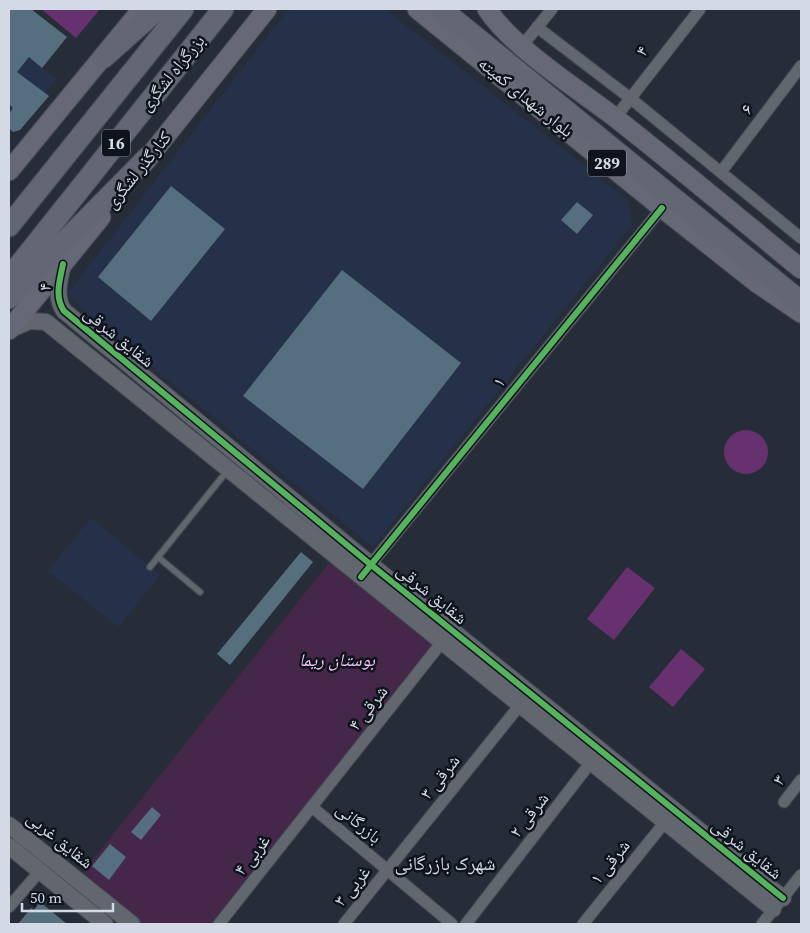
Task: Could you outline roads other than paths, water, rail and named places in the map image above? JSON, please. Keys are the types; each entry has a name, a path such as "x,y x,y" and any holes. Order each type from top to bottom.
{"highway":[{"path":"103,58 158,9"},
{"name":"بزرگراه لشگری","path":"9,226 183,9"},
{"name":"بزرگراه لشگری","path":"9,278 223,9"},
{"path":"441,9 801,302"},
{"path":"9,298 148,157"}],"main road":[{"path":"9,171 142,9"},
{"name":"کنارگذر لشگری","path":"9,330 267,9"},
{"path":"229,57 275,9"},
{"name":"بلوار شهدای کمیته","path":"417,9 662,208 757,283 801,313"},
{"path":"476,9 498,26"},
{"name":"289","path":"487,9 498,26 522,46 615,118 801,269"}],"street":[{"path":"522,46 552,9"},
{"name":"۴","path":"615,118 700,9"},
{"path":"537,27 630,98 801,238"},
{"name":"۶","path":"720,172 801,66"},
{"name":"۱","path":"366,570 662,208"},
{"name":"۴","path":"63,264 58,303 64,311"},
{"name":"شقایق شرقی","path":"64,311 366,570 778,904"},
{"name":"شقایق شرقی","path":"9,330 30,321 46,322 229,470 366,570"},
{"name":"شقایق شرقی","path":"447,636 520,705 596,756 665,822 778,904"},
{"name":"۴ شرقی","path":"312,807 447,636"},
{"name":"۳ شرقی","path":"388,870 520,705"},
{"name":"۲ شرقی","path":"466,924 596,756"},
{"name":"۳","path":"784,802 801,780"},
{"name":"بازرگانی","path":"312,807 452,924"},
{"name":"۴ غربی","path":"219,924 312,807"},
{"name":"۱ شرقی","path":"583,924 665,822"},
{"name":"شقایق غربی","path":"9,825 132,924"},
{"name":"شقایق غربی","path":"9,846 105,924"},
{"name":"۳ غربی","path":"344,924 388,870"},
{"path":"9,907 40,871"},
{"path":"762,924 801,875"}],"lane":[{"path":"150,567 229,470"},
{"path":"158,557 200,592"}],"district":[{"name":"شهرک بازرگانی","path":"445,863"}],"park label":[{"name":"بوستان ریما","path":"337,660"}]}
